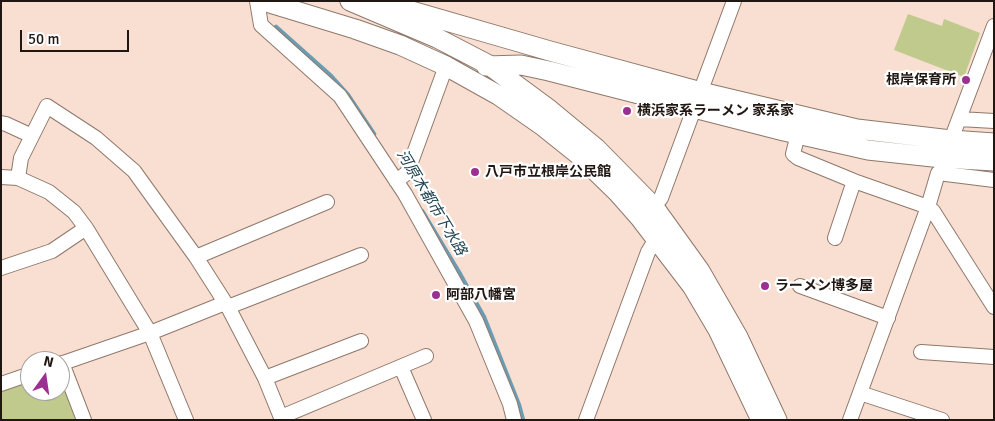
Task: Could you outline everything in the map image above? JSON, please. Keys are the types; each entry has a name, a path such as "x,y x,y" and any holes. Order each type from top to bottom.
{"street":[{"path":"257,1 261,25 340,96 405,194 476,321 510,404 514,420"},
{"path":"263,1 355,29 446,66 498,95 544,127 579,155 618,193 647,213 656,240 692,286 718,330 761,420"},
{"path":"350,1 437,38 489,66 550,110 596,148 647,213 700,271 738,337 777,420"},
{"path":"377,1 550,51 798,134 868,150 942,158 994,161"},
{"path":"647,213 661,198 734,1"},
{"path":"951,140 990,47 994,26"},
{"path":"446,66 520,65 856,129 994,143"},
{"path":"396,181 407,173 446,66"},
{"path":"18,178 21,158 47,106 96,138 134,171 227,305 265,378 282,418 426,356"},
{"path":"959,119 994,121"},
{"path":"1,123 32,136"},
{"path":"798,134 793,154 798,158 854,181 928,207 933,211 994,307"},
{"path":"850,420 928,207 938,173 994,180"},
{"path":"1,177 18,178 49,192 74,212 86,228 150,333 186,420"},
{"path":"835,238 854,181"},
{"path":"196,258 327,202"},
{"path":"1,268 52,251 86,228"},
{"path":"586,420 648,252 656,240"},
{"path":"70,360 150,333 361,255"},
{"path":"800,286 888,318"},
{"path":"265,378 361,342"},
{"path":"921,352 994,357"},
{"path":"401,367 424,420"},
{"path":"1,384 20,377"},
{"path":"70,385 84,420"},
{"path":"860,393 942,420"}],"green space":[{"path":"908,14 942,26 944,19 980,33 964,77 894,50"},
{"path":"20,382 20,401 70,400 78,420 1,420 1,389"}],"waterway":[{"name":"河原木都市下水路","path":"276,27 331,76 348,95 374,134"},
{"name":"河原木都市下水路","path":"422,211 484,317 519,405 523,420"}],"place":[{"name":"根岸保育所","path":"966,80"},
{"name":"横浜家系ラーメン 家系家","path":"627,111"},
{"name":"八戸市立根岸公民館","path":"475,172"},
{"name":"ラーメン博多屋","path":"765,286"},
{"name":"阿部八幡宮","path":"436,295"}]}
